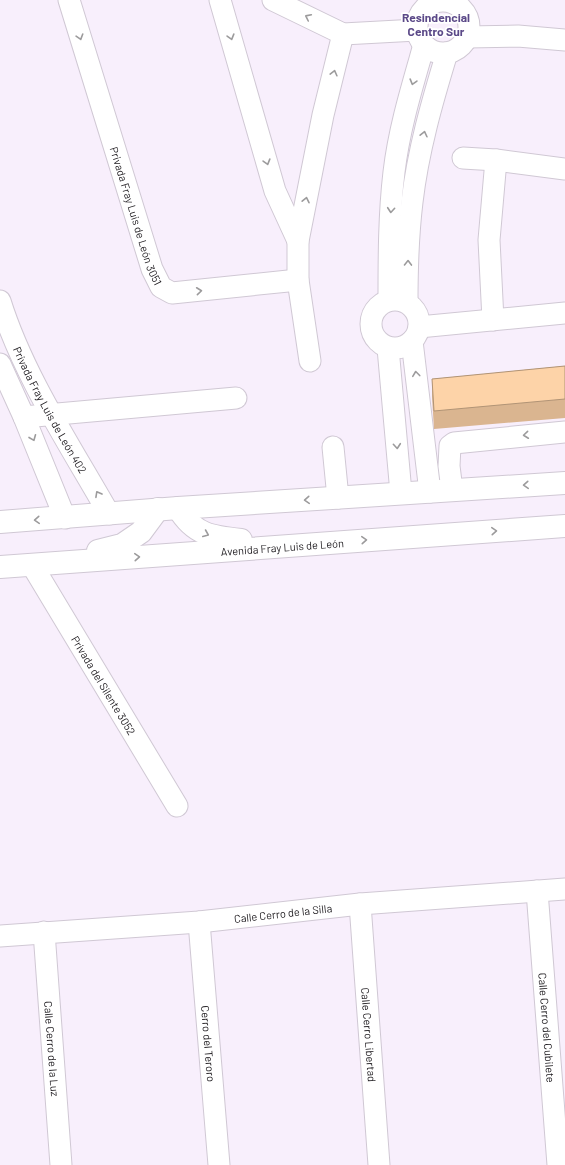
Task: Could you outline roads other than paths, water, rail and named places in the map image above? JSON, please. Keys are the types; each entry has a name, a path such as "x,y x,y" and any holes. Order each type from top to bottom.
{"main road":[{"path":"0,522 168,509 565,483"},
{"path":"168,509 184,518 195,529 214,537 290,546"},
{"path":"59,563 122,545 141,532 168,509"},
{"name":"Avenida Fray Luis de León","path":"0,567 560,525"}],"street":[{"name":"Privada Fray Luis de León 3051","path":"69,0 152,269 161,287 172,293 298,280"},
{"path":"220,0 275,191 298,241"},
{"path":"273,0 343,34 420,37 438,53 447,53 459,47 467,37 469,25 466,13 452,1 443,0 426,6 421,13 420,37 394,171 389,235 398,301"},
{"path":"310,361 298,280 298,241 323,115 343,34"},
{"path":"467,37 518,36 565,40"},
{"path":"398,301 408,251 412,201 422,144 432,102 447,53"},
{"path":"463,158 496,160 565,169"},
{"path":"493,320 489,240 496,160"},
{"name":"Privada Fray Luis de León 402","path":"0,301 7,325 24,364 109,514"},
{"path":"430,492 415,334 417,313 398,301 381,304 374,310 370,328 374,337 388,348 401,347 415,334 493,320 565,313"},
{"path":"388,348 401,494"},
{"name":"Privada Fray Luis de León 402","path":"0,364 24,416 65,518"},
{"path":"24,416 236,398"},
{"path":"452,490 450,446 454,442 565,432"},
{"path":"333,447 338,498"},
{"name":"Privada del Silente 3052","path":"32,565 177,806"},
{"name":"Calle Cerro de la Silla","path":"0,936 199,922 360,904 565,889"},
{"name":"Calle Cerro del Cubilete","path":"537,891 558,1165"},
{"name":"Calle Cerro Libertad","path":"360,904 379,1165"},
{"name":"Cerro del Teroro","path":"199,922 219,1165"},
{"name":"Calle Cerro de la Luz","path":"44,932 61,1165"}],"district":[{"name":"Resindencial Centro Sur","path":"436,24"}]}
